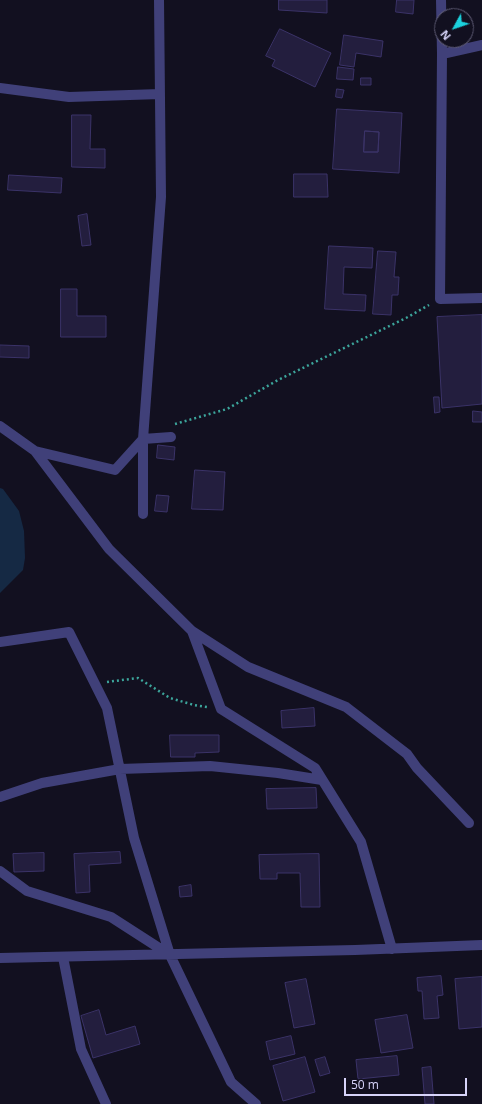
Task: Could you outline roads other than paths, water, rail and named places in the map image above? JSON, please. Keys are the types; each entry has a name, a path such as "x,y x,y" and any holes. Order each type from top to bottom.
{"street":[{"path":"143,514 143,439 161,197 159,0"},
{"path":"441,0 440,299 482,298"},
{"path":"442,54 482,46"},
{"path":"0,88 69,97 160,94"},
{"path":"0,426 35,451 109,549 192,631 248,667 346,707 407,754 416,768 469,824"},
{"path":"35,451 115,470 143,439 171,437"},
{"path":"192,631 221,709 315,768 361,842 392,949"},
{"path":"0,642 69,632 107,708 134,838 170,955 231,1082 256,1104"},
{"path":"0,797 42,783 120,769 210,766 278,773 322,780"},
{"path":"0,871 27,891 111,917 170,955"},
{"path":"0,958 170,955 482,945"},
{"path":"63,957 81,1049 106,1104"}],"water":[{"path":"0,488 3,489 19,511 24,531 25,558 23,570 0,593"}]}
